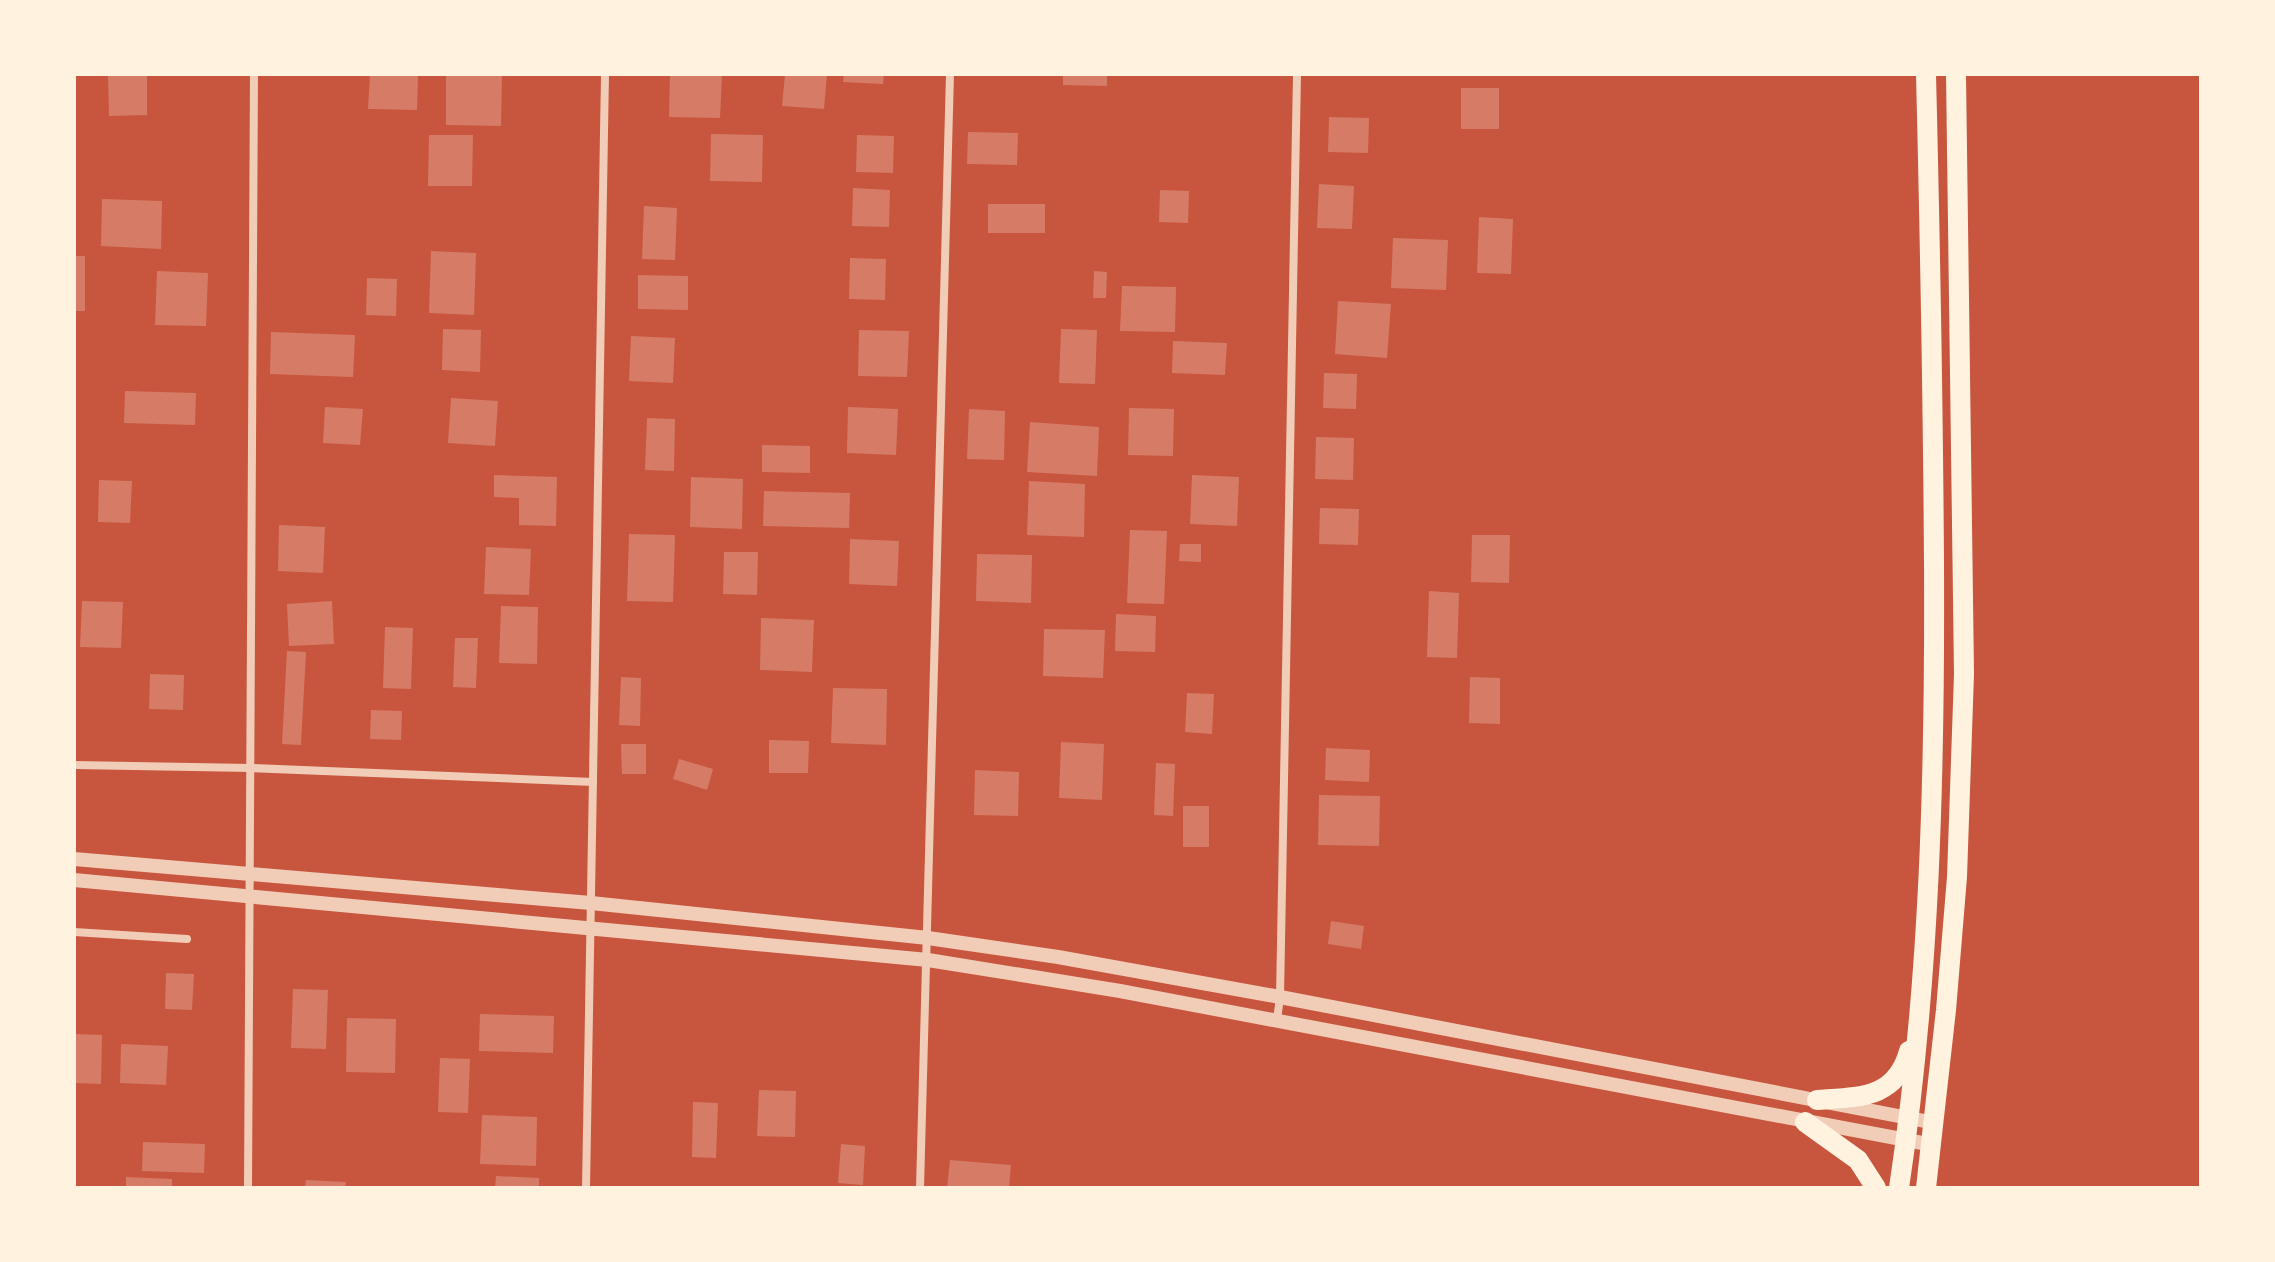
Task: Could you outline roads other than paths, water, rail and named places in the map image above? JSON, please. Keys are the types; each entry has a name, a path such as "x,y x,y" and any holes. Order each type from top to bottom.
{"main road":[{"path":"1899,1188 1919,1008 1929,876 1935,672 1926,74"},
{"path":"1926,1188 1933,1145 1957,877 1964,674 1956,74"},
{"path":"1817,1100 1861,1097 1882,1090 1900,1074 1908,1056 1919,1008"},
{"path":"1805,1122 1858,1160 1876,1188"}],"street":[{"path":"248,1188 254,74"},
{"path":"586,1188 605,74"},
{"path":"920,1188 950,74"},
{"path":"1277,1020 1280,997 1297,74"},
{"path":"74,765 251,768 593,782"},
{"path":"74,859 591,903 928,938 1058,957 1280,997 1935,1123"},
{"path":"74,880 928,960 1120,991 1933,1145"},
{"path":"74,932 187,939"}]}
